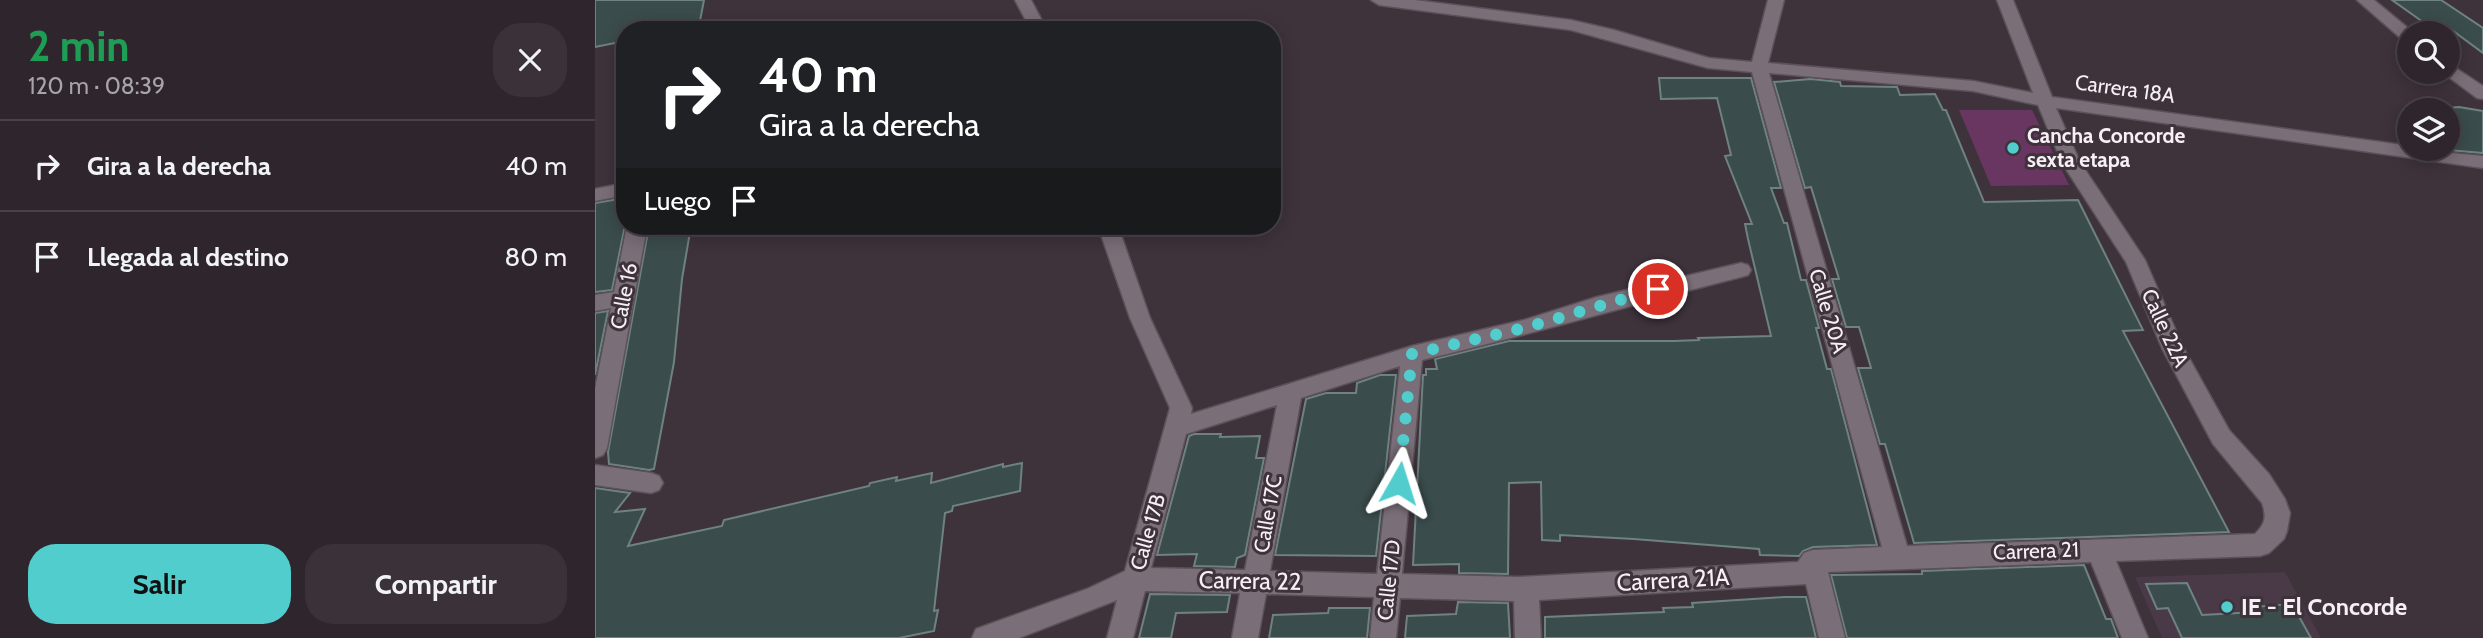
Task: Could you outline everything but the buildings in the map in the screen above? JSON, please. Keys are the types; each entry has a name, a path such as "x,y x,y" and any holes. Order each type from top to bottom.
{"street":[{"path":"1023,0 1034,21"},
{"name":"Carrera 18A","path":"1379,0 1571,25 1708,62 1973,86 2045,101 2483,162"},
{"path":"1759,67 1776,0"},
{"name":"Calle 22A","path":"2005,0 2053,128 2071,163 2135,260 2173,348 2221,437 2261,481 2273,499 2278,513 2274,531 2260,545"},
{"path":"2365,0 2397,27"},
{"name":"Calle 20A","path":"1759,67 1897,556"},
{"path":"2460,77 2483,94"},
{"path":"595,195 616,191"},
{"name":"Calle 16","path":"595,448 602,370 625,298 636,235"},
{"path":"1111,235 1140,318 1181,408 1178,427 1412,354 1524,328 1597,305 1741,270"},
{"path":"595,303 625,298"},
{"name":"Calle 17D","path":"1383,638 1412,354"},
{"name":"Calle 17C","path":"1245,638 1291,390"},
{"name":"Calle 17B","path":"1120,638 1134,579 1178,427"},
{"path":"595,475 651,483"},
{"name":"Carrera 21","path":"1813,561 2260,545"},
{"path":"2098,549 2135,638"},
{"path":"1813,561 1832,638"},
{"name":"Carrera 21A","path":"1526,589 1805,573 1813,561"},
{"name":"Carrera 22","path":"985,638 1094,598 1134,579 1526,589"},
{"path":"1526,589 1528,638"}],"shaded area":[{"name":"Cancha Concorde sexta etapa","path":"1959,110 2032,110 2069,185 1991,186"},
{"name":"IE - El Concorde","path":"2285,572 2321,638 2162,638 2135,577"}],"place":[{"name":"Cancha Concorde sexta etapa","path":"2013,148"},
{"name":"IE - El Concorde","path":"2227,607"}],"route":[{"path":"1399,483 1412,354 1524,328 1658,289"}]}
